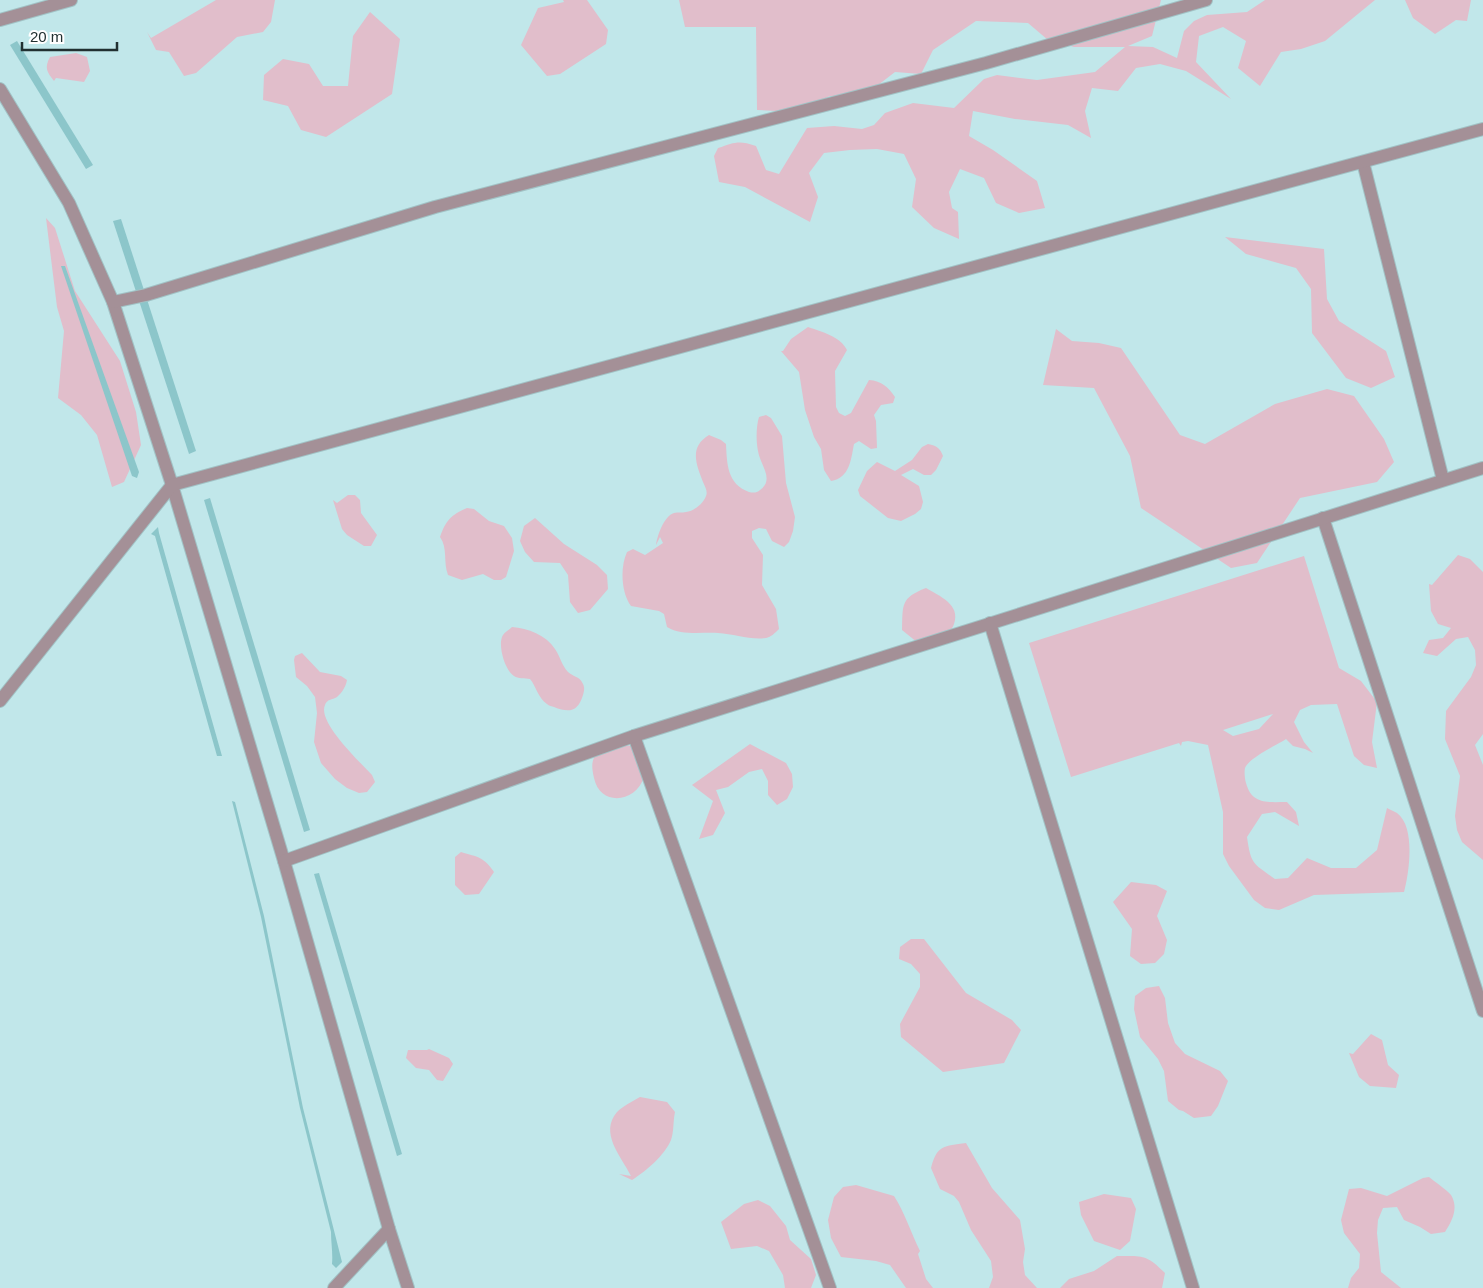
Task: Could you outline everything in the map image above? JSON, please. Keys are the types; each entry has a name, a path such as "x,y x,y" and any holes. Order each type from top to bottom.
{"street":[{"path":"0,20 71,0"},
{"path":"113,302 146,295 435,207 986,63 1206,0"},
{"path":"0,89 70,203 113,302 172,485 284,861 389,1229 408,1288"},
{"path":"0,701 172,485 1483,129"},
{"path":"1363,162 1444,480"},
{"path":"284,861 634,736 1483,468"},
{"path":"1323,518 1483,1012"},
{"path":"990,623 1193,1288"},
{"path":"634,736 830,1288"},
{"path":"334,1288 389,1229"}],"shaded area":[{"path":"216,0 275,0 271,22 263,32 237,37 196,73 184,76 169,52 156,50 147,32 151,38"},
{"path":"563,0 587,0 608,30 606,44 560,74 547,76 521,45 538,8 564,2"},
{"path":"679,0 1161,0 1152,36 1128,46 1153,47 1177,58 1184,31 1194,21 1207,15 1247,12 1265,0 1375,0 1325,41 1301,49 1281,52 1260,86 1238,68 1246,41 1223,27 1199,36 1196,62 1231,99 1186,71 1160,64 1136,68 1118,91 1092,88 1085,111 1091,138 1068,125 1015,119 973,111 969,136 993,150 1037,181 1045,208 1019,213 996,203 984,178 960,169 949,192 952,208 958,212 959,239 934,228 912,207 916,179 904,154 877,149 824,153 809,173 818,197 810,222 745,187 719,182 714,156 718,148 729,144 741,142 750,144 756,146 766,170 779,174 807,128 834,126 862,129 874,125 885,113 913,103 954,108 984,79 997,75 1037,80 1095,72 1125,47 1074,47 1048,40 1028,23 976,21 933,50 921,74 895,72 856,102 830,96 795,112 757,110 756,27 685,27"},
{"path":"1405,0 1471,0 1467,21 1456,20 1435,34 1413,18"},
{"path":"370,12 400,39 392,94 326,137 301,130 288,106 263,100 264,75 283,59 309,64 323,86 348,86 353,36"},
{"path":"76,53 87,57 90,71 84,82 56,78 54,81 47,70 50,57"},
{"path":"46,218 55,228 75,291 120,361 136,412 141,445 124,482 112,487 97,435 81,415 58,398 64,331 57,307"},
{"path":"1225,237 1324,249 1327,299 1339,321 1386,351 1395,377 1371,388 1346,378 1312,333 1311,289 1296,268 1246,254"},
{"path":"808,327 835,338 847,350 835,371 836,407 839,413 845,416 851,413 869,380 884,385 895,397 893,403 881,405 874,415 877,448 871,449 859,441 854,444 849,467 846,472 831,481 824,470 821,449 814,437 805,410 799,372 781,351 783,351 791,339"},
{"path":"1056,329 1072,341 1099,343 1121,348 1180,435 1205,444 1275,404 1327,389 1354,396 1384,439 1394,462 1377,482 1300,498 1257,563 1231,568 1141,508 1130,456 1094,388 1043,385"},
{"path":"766,415 771,418 782,436 786,483 795,517 789,542 784,547 772,541 766,529 759,528 752,531 752,538 763,555 762,585 776,609 779,629 766,638 748,638 718,633 686,633 673,630 667,627 664,614 659,611 631,606 628,601 623,587 623,565 627,552 633,549 645,555 663,543 660,537 656,545 662,527 670,515 692,510 703,502 706,491 698,469 696,450 709,435 726,444 728,466 732,479 736,484 749,492 758,492 764,486 766,477 758,451 757,430 759,417"},
{"path":"928,444 938,448 943,456 936,470 931,475 924,475 913,469 901,475 919,486 923,502 921,509 915,514 901,521 888,518 860,496 858,490 867,471 877,462 895,471 912,460 922,447"},
{"path":"348,495 355,495 360,500 361,513 377,535 371,546 364,546 347,535 342,529 333,500 337,503"},
{"path":"467,508 474,509 489,521 504,526 512,538 514,551 506,577 501,580 494,580 483,574 462,580 448,575 444,546 440,537 444,526 450,519"},
{"path":"535,518 564,544 597,565 607,575 608,589 590,610 578,613 570,602 568,575 560,563 534,562 525,552 520,541 524,526"},
{"path":"1458,555 1470,559 1483,572 1483,734 1475,745 1483,765 1483,860 1462,842 1457,830 1455,816 1460,776 1445,739 1446,711 1471,677 1476,665 1475,650 1468,637 1456,639 1437,656 1423,653 1429,640 1443,638 1451,628 1438,624 1431,611 1429,584 1432,585"},
{"path":"1304,556 1339,668 1361,681 1377,702 1372,742 1377,768 1364,765 1354,756 1337,704 1311,705 1300,710 1294,722 1304,742 1313,753 1293,746 1286,739 1252,760 1245,768 1246,783 1252,795 1257,799 1267,802 1287,802 1296,812 1299,826 1275,812 1262,814 1247,837 1250,853 1254,862 1275,879 1288,878 1307,858 1331,868 1356,868 1377,850 1387,808 1397,813 1407,829 1410,851 1404,892 1314,895 1279,910 1265,908 1254,900 1229,866 1223,854 1223,812 1208,745 1188,741 1182,742 1181,746 1179,743 1071,777 1029,643","holes":["1273,714 1259,729 1233,736 1223,730"]},
{"path":"926,588 952,606 955,617 951,629 936,645 923,647 902,630 903,608 911,595"},
{"path":"512,627 524,629 542,636 555,649 566,670 582,681 584,692 576,708 564,710 549,705 541,699 530,679 517,678 511,673 501,651 501,639"},
{"path":"302,653 320,672 341,676 347,680 344,689 339,695 326,703 324,712 327,721 341,742 372,775 375,782 367,792 359,793 347,788 335,779 321,763 314,742 317,713 315,697 307,686 296,677 295,656"},
{"path":"750,744 786,763 792,774 793,787 787,799 777,805 768,795 768,781 762,769 749,772 728,787 716,790 725,813 713,835 699,839 713,801 692,785"},
{"path":"616,745 640,746 644,770 644,777 640,786 634,792 618,798 603,794 594,778 592,766 595,755"},
{"path":"461,852 480,858 494,872 479,894 465,895 455,885 455,857"},
{"path":"1131,882 1156,885 1167,891 1157,916 1167,940 1164,954 1155,963 1141,964 1130,956 1132,929 1113,902"},
{"path":"911,939 924,939 966,993 1012,1020 1021,1030 1004,1063 943,1072 901,1037 900,1024 920,987 920,974 911,964 899,959 900,947"},
{"path":"1159,986 1165,998 1168,1023 1175,1043 1185,1054 1220,1071 1228,1081 1218,1106 1211,1116 1194,1118 1179,1110 1168,1101 1164,1071 1158,1059 1140,1037 1134,1009 1135,996 1146,988"},
{"path":"1371,1034 1382,1040 1388,1065 1399,1075 1396,1088 1370,1086 1359,1077 1349,1053 1353,1054"},
{"path":"429,1049 449,1058 453,1064 443,1081 437,1080 429,1070 416,1068 406,1058 408,1050"},
{"path":"640,1097 667,1102 675,1112 672,1137 668,1146 654,1163 632,1180 619,1174 631,1176 617,1152 610,1128 617,1112"},
{"path":"966,1143 992,1188 1020,1220 1025,1249 1023,1262 1025,1275 1037,1288 989,1288 993,1277 991,1261 971,1230 959,1202 954,1196 940,1189 931,1168 933,1160 943,1148"},
{"path":"1429,1177 1449,1193 1453,1200 1454,1214 1445,1232 1431,1234 1404,1220 1397,1207 1383,1208 1378,1220 1377,1233 1381,1272 1401,1288 1348,1288 1351,1278 1359,1268 1360,1254 1344,1233 1341,1220 1349,1189 1361,1188 1387,1196 1423,1178"},
{"path":"856,1185 894,1196 920,1251 918,1254 926,1279 933,1288 906,1288 890,1265 876,1261 841,1257 831,1238 828,1220 834,1197 843,1187"},
{"path":"1104,1194 1131,1198 1136,1209 1130,1241 1120,1250 1094,1241 1081,1215 1079,1202"},
{"path":"758,1200 770,1206 786,1226 790,1240 811,1259 816,1275 811,1288 785,1288 783,1275 769,1251 757,1246 731,1249 721,1222 744,1204"},
{"path":"1117,1256 1139,1256 1153,1262 1165,1273 1162,1288 1060,1288 1069,1279 1094,1271"}],"water":[{"path":"17,41 93,165 86,169 10,45"},
{"path":"121,219 196,451 189,454 113,221"},
{"path":"61,266 65,266 139,472 137,478 132,476"},
{"path":"210,498 310,830 304,832 204,500"},
{"path":"158,527 222,756 217,756 155,536 151,534"},
{"path":"232,801 235,802 264,916 303,1108 342,1262 336,1268 332,1264 331,1232 300,1108 261,917"},
{"path":"319,873 402,1154 397,1156 314,874"}]}
